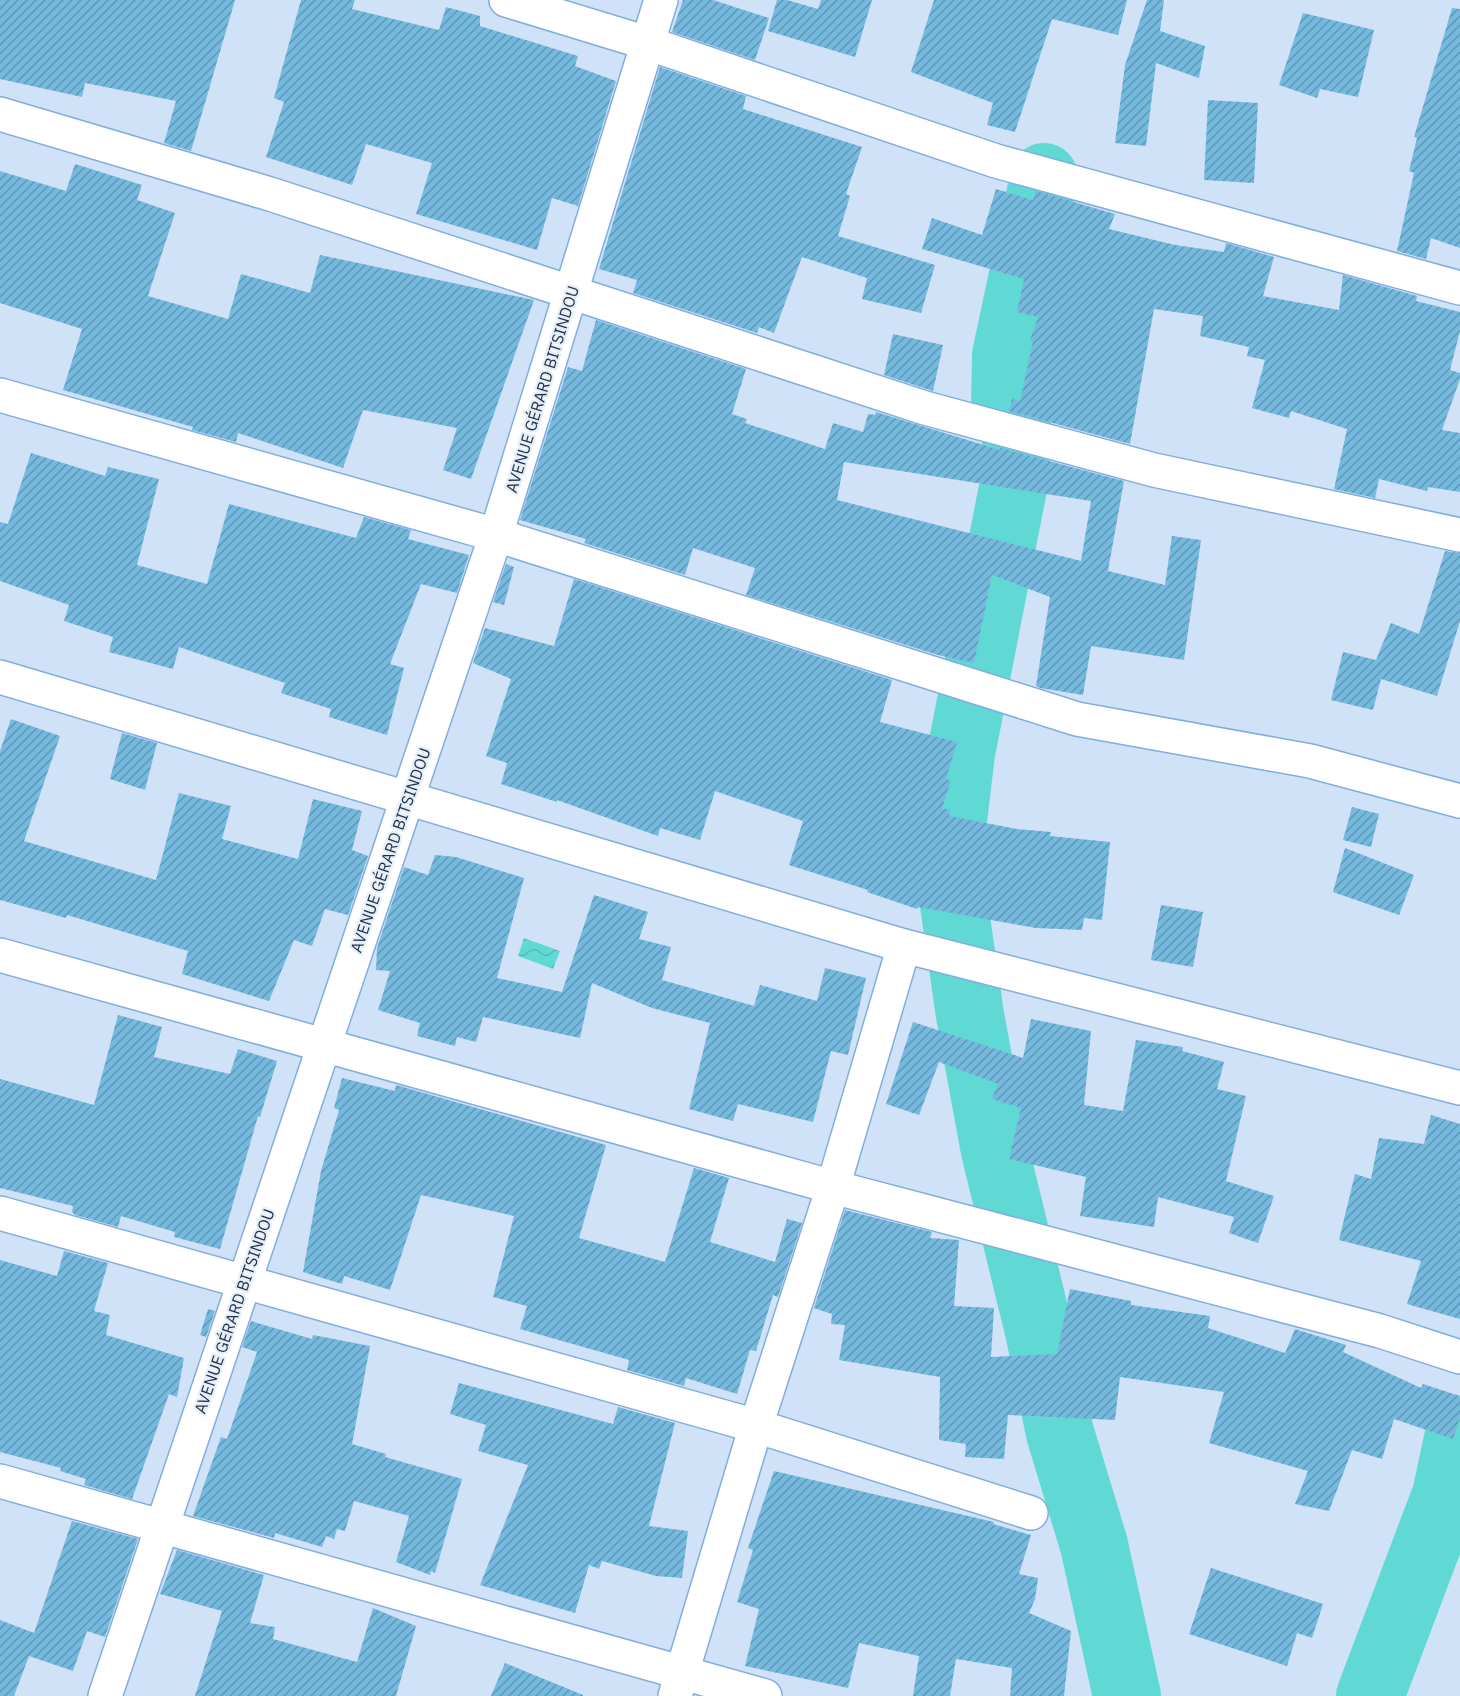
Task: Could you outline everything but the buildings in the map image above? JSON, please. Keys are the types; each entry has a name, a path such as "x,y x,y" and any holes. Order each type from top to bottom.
{"street":[{"path":"506,0 647,43 996,161 1460,288"},
{"name":"AVENUE GÉRARD BITSINDOU","path":"105,1696 495,536 661,0"},
{"path":"0,114 270,195 925,408 1154,470 1460,536"},
{"path":"0,395 495,536 1077,719 1310,761 1460,801"},
{"path":"0,677 903,946 1460,1089"},
{"path":"679,1684 756,1426 833,1187 903,946"},
{"path":"0,955 833,1187 1380,1331 1460,1357"},
{"path":"0,1213 243,1284 756,1426 1031,1513"},
{"path":"0,1481 162,1526 679,1684 765,1696"}],"water":[{"path":"524,938 560,951 553,969 518,956"}],"waterway":[{"path":"1044,177 1006,355 1005,408 1017,422 1015,478 961,753 948,863 970,1015 995,1151 1039,1331 1060,1433 1094,1545 1127,1696"},
{"path":"1370,1696 1446,1495 1460,1430"}]}
